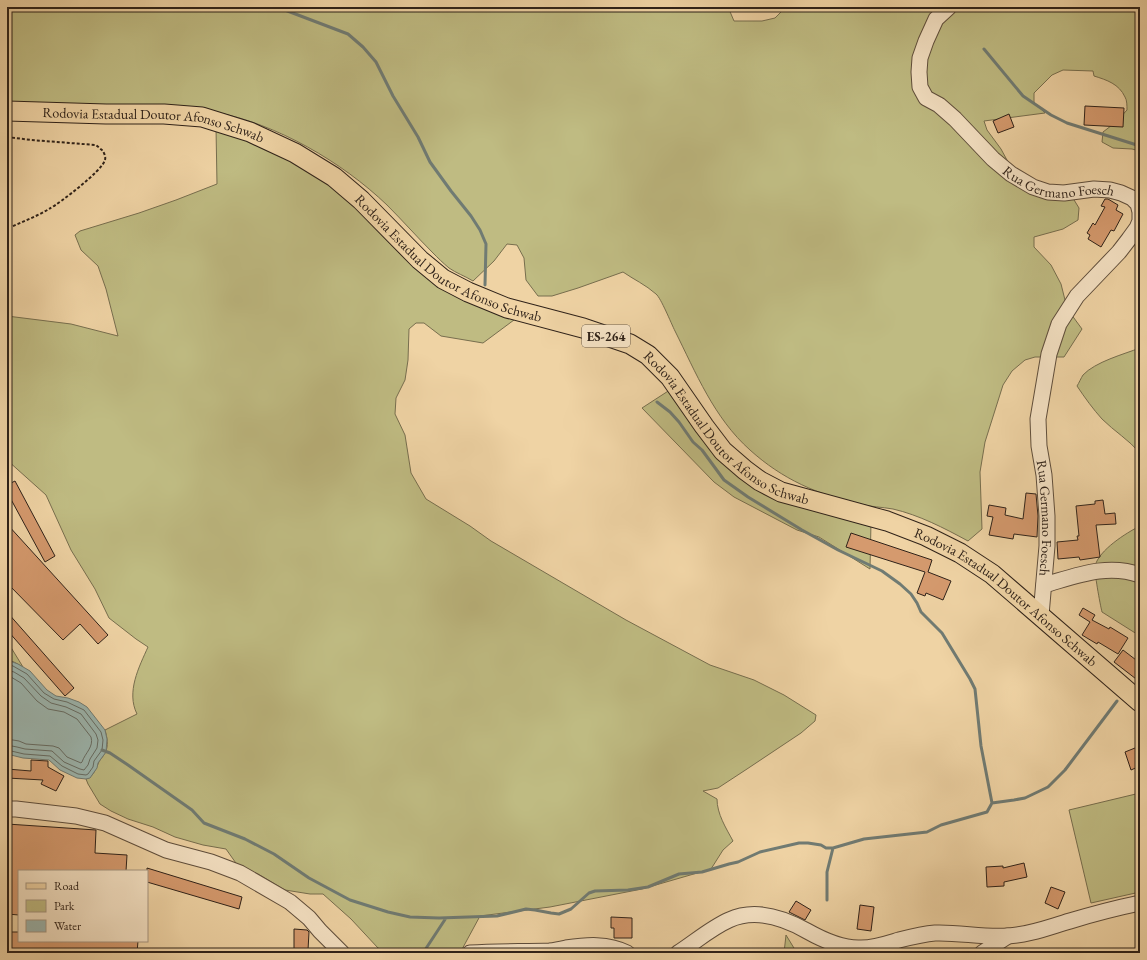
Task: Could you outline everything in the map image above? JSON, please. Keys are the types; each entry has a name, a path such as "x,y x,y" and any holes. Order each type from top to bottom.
{"main road":[{"name":"Rodovia Estadual Doutor Afonso Schwab","path":"7,111 164,114 202,117 250,132 295,153 334,177 361,200 420,260 443,279 468,292 507,308 589,330 630,344 648,355 670,377 723,451 760,481 781,492 887,521 926,536 960,553 992,574 1140,702"}],"street":[{"name":"Rua Germano Foesch","path":"949,7 936,19 920,58 920,87 926,98 939,105 955,119 993,159 1011,174 1033,187 1048,192 1059,193 1094,188 1110,190 1122,193 1132,198 1138,204 1140,212 1140,221 1137,228 1119,252 1077,296 1059,324 1049,354 1038,419 1047,516 1047,546 1041,615"},
{"path":"1044,585 1091,572 1104,570 1116,570 1140,575"},
{"path":"7,809 76,816 99,821 166,850 211,862 240,873 290,902 309,918 342,953"},
{"path":"678,953 714,928 741,916 753,915 778,918 792,923 819,938 845,947 874,948 905,939 935,933 1008,936 1032,932 1100,912 1140,903"},
{"path":"982,953 1008,936"},
{"path":"477,953 553,950 578,946 598,945 618,949 627,953"}],"path":[{"path":"7,137 96,145 104,151 105,159 101,167 94,174 50,209 7,229"}],"green space":[{"path":"7,7 728,7 734,21 762,21 775,18 786,7 1140,7 1140,151 1113,148 1102,142 1103,132 1116,122 1127,110 1127,103 1126,98 1116,86 1108,81 1094,76 1093,71 1063,70 1052,75 1034,93 1034,102 1045,113 984,121 987,130 1001,149 1014,173 1071,195 1079,208 1078,220 1063,229 1034,237 1034,247 1051,265 1061,284 1066,304 1082,329 1064,357 1035,357 1025,360 1012,371 1003,385 985,442 980,472 982,529 968,541 922,518 893,509 868,506 815,491 788,477 762,460 737,437 716,409 698,379 658,296 623,272 552,296 538,296 526,280 524,258 517,245 507,244 494,261 473,281 449,268 387,205 350,174 329,160 285,135 238,118 215,112 7,111"},
{"path":"216,128 313,169 401,243 518,317 483,343 441,336 424,323 416,323 409,329 408,360 405,380 396,398 395,414 405,435 411,473 426,499 470,526 491,541 626,620 710,665 754,680 784,695 816,715 815,721 801,733 718,788 703,791 717,799 720,815 733,841 723,850 711,869 642,889 550,907 480,916 460,953 388,953 378,948 351,919 323,894 310,894 285,890 258,874 238,866 226,849 203,845 175,837 153,827 128,819 100,804 86,779 94,773 106,750 107,742 105,730 137,714 134,706 133,688 148,647 109,618 95,589 71,550 46,495 7,460 7,316 71,324 118,336 106,289 98,266 81,250 75,235 80,231 139,213 217,184"},
{"path":"1140,348 1140,453 1102,419 1077,386 1083,375 1088,370 1110,359"},
{"path":"679,384 751,472 871,522 870,569 819,537 797,530 734,497 714,482 642,408"},
{"path":"1140,526 1140,636 1102,612 1097,588 1095,566 1107,548"},
{"path":"7,641 23,667 7,660"},
{"path":"1140,793 1140,892 1091,903 1069,810"},
{"path":"786,935 797,953 784,953"}],"water":[{"path":"7,660 30,671 47,690 56,696 68,698 87,707 105,730 107,739 106,752 90,778 77,778 60,770 49,760 23,758 7,754"}],"building":[{"path":"1085,106 1124,108 1123,127 1084,125"},
{"path":"1009,114 1014,127 998,133 993,121"},
{"path":"1105,199 1108,199 1118,205 1116,210 1123,214 1114,231 1111,230 1101,247 1088,239 1090,235 1087,233 1093,223 1095,225 1105,207 1101,206"},
{"path":"15,481 55,556 45,562 7,492 7,485"},
{"path":"1026,493 1036,494 1038,516 1037,537 1014,534 1013,539 989,535 993,517 987,516 989,505 1006,508 1005,515 1023,519"},
{"path":"1103,500 1105,514 1115,513 1116,524 1096,525 1100,557 1080,560 1079,557 1058,559 1057,542 1078,540 1077,536 1079,536 1076,506 1095,504 1095,501"},
{"path":"7,524 108,635 98,644 80,624 63,640 7,583"},
{"path":"851,533 932,560 928,572 951,581 943,600 926,593 925,596 917,593 925,572 846,547"},
{"path":"1083,608 1095,615 1092,620 1109,629 1110,627 1128,638 1118,654 1098,642 1097,644 1082,635 1090,622 1079,615"},
{"path":"7,612 74,688 65,696 7,630"},
{"path":"1123,650 1140,663 1140,682 1114,662"},
{"path":"1140,746 1140,766 1131,770 1125,752"},
{"path":"31,760 48,761 48,767 64,776 56,791 41,784 43,780 7,778 7,769 31,771"},
{"path":"7,824 96,830 95,853 127,855 126,870 18,870 18,915 7,914"},
{"path":"1024,863 1027,877 1004,882 1004,886 987,887 986,867 1003,866 1003,868"},
{"path":"147,868 242,897 239,909 148,882"},
{"path":"1051,887 1065,892 1058,909 1045,903"},
{"path":"796,901 811,910 805,920 789,912"},
{"path":"860,905 874,907 871,931 857,929"},
{"path":"611,917 632,918 632,938 614,938 614,928 611,928"},
{"path":"294,929 307,930 309,932 308,950 294,949"},
{"path":"7,932 18,932 18,942 138,942 137,953 7,953"}],"waterway":[{"path":"277,7 348,34 363,47 376,62 393,96 418,137 430,162 480,230 486,244 485,285"},
{"path":"984,49 1023,96 1051,115 1067,123 1140,146"},
{"path":"102,750 110,753 192,810 204,823 245,839 274,854 309,878 350,900 410,917 439,918 497,916 526,909 559,914 571,909 589,893 595,891 628,890 648,887 679,874 702,872 738,862 760,852 799,843 808,843 821,845 826,848 833,848 864,839 927,832 941,825 987,812 992,803 981,746 975,689 942,633 921,612 911,594 882,571 838,550 802,530 748,497 724,480 679,422 670,412 657,402"},
{"path":"992,803 1025,798 1048,787 1065,770 1117,701"},
{"path":"827,900 827,872 833,848"},
{"path":"423,953 446,918"}]}
